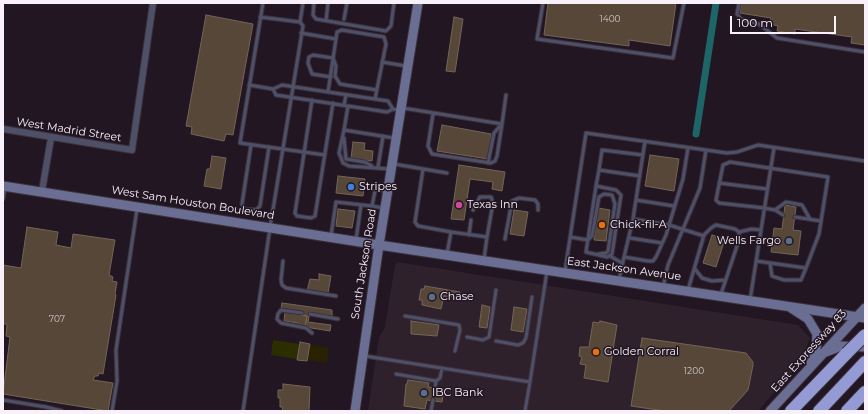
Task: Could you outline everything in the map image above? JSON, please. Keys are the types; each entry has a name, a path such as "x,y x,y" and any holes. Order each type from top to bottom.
{"highway":[{"path":"791,411 865,335"},
{"path":"819,411 864,363"},
{"path":"847,411 865,392"}],"street":[{"name":"West Madrid Street","path":"3,130 132,150 153,3"},
{"name":"South Jackson Road","path":"355,411 392,167 398,109 408,66 416,3"},
{"path":"42,191 51,138"},
{"name":"West Sam Houston Boulevard","path":"4,186 379,245"},
{"name":"East Jackson Avenue","path":"379,245 861,317"},
{"path":"788,306 808,319 817,334 816,350 809,368"},
{"name":"East Expressway 83","path":"770,411 823,353 861,317 865,308"},
{"path":"823,353 841,346 865,347"}],"lane":[{"path":"263,3 240,143 325,155"},
{"path":"243,411 270,228 284,150 303,26 300,22 303,3"},
{"path":"314,3 314,17 316,19 386,31 391,26 394,3"},
{"path":"326,21 328,3"},
{"path":"344,19 347,3"},
{"path":"543,3 537,39 591,48 599,46 673,58 684,3"},
{"path":"739,3 737,14 741,19 759,24 777,38 865,52"},
{"path":"260,17 300,22"},
{"path":"328,92 337,32 342,30 384,38 386,44 375,100"},
{"path":"301,34 336,39"},
{"path":"331,77 312,74 308,63 309,58 313,55 333,58"},
{"path":"333,58 336,66 335,76 340,84 377,90"},
{"path":"382,62 408,66"},
{"path":"250,85 273,89 282,85 293,86 388,101 398,109"},
{"path":"273,89 276,95 346,106 387,112 398,109 502,124"},
{"path":"346,95 344,130 344,150 346,159 365,162 376,167"},
{"path":"433,114 428,146 432,154 488,163 495,161 497,156 506,95"},
{"path":"312,100 295,213 297,216 311,218 315,216 333,103"},
{"path":"488,163 494,133 502,124"},
{"path":"344,130 396,138"},
{"path":"344,130 339,153 343,163 349,166 423,169 447,173"},
{"path":"564,273 586,133 733,153 753,145 865,161"},
{"path":"376,167 383,136"},
{"path":"618,281 630,238 645,142"},
{"path":"251,145 242,204 244,209 256,210 260,206 269,147"},
{"path":"624,257 653,261 669,224 683,179 688,148"},
{"path":"750,300 774,148"},
{"path":"622,263 610,256 600,256 598,254 586,252 602,150 643,155"},
{"path":"663,288 668,265 702,180 706,150"},
{"path":"770,264 772,276 784,280 801,280 819,234 828,177 730,162 722,165 716,200 719,203 775,210 783,215"},
{"path":"423,169 415,222 418,226 487,238"},
{"path":"599,170 640,176"},
{"path":"718,183 767,189"},
{"path":"3,199 4,186"},
{"path":"596,186 616,190 621,195 612,254 610,256"},
{"path":"372,206 375,191 388,191"},
{"path":"588,240 592,236 599,197 604,194 612,195 615,204 608,251 606,253 598,254"},
{"path":"473,210 480,197 491,197 493,203 483,261"},
{"path":"505,239 512,201 519,198 535,200 538,204 538,210"},
{"path":"636,200 674,206"},
{"path":"330,238 334,224 336,202 385,208"},
{"path":"775,210 786,202 802,205 810,219"},
{"path":"356,242 361,205"},
{"path":"112,411 117,381 116,350 137,207"},
{"path":"354,213 360,214"},
{"path":"795,217 821,221"},
{"path":"354,219 359,220"},
{"path":"633,219 669,224 704,236"},
{"path":"469,235 472,220"},
{"path":"688,291 704,236 710,228 716,225 735,229 739,232 752,229 761,230"},
{"path":"352,226 358,227"},
{"path":"446,255 451,232"},
{"path":"720,296 739,240 739,232"},
{"path":"570,237 588,240"},
{"path":"630,238 662,243"},
{"path":"283,261 282,282 286,288 336,296"},
{"path":"756,262 806,268"},
{"path":"695,269 698,274 706,279 725,280"},
{"path":"525,411 547,270"},
{"path":"467,337 483,340 489,337 496,290"},
{"path":"496,342 518,344 525,341 532,297"},
{"path":"302,313 281,310 277,319 281,324 306,328 312,333"},
{"path":"310,314 338,319"},
{"path":"405,316 459,325 460,330 455,351"},
{"path":"363,355 530,382"},
{"path":"435,388 436,381 440,378 442,368"},
{"path":"396,374 436,381"},
{"path":"3,400 62,411"},
{"path":"431,411 433,400"}],"shaded area":[{"path":"397,262 798,325 810,338 800,363 758,411 368,411 379,338 385,327 395,265"},
{"path":"273,340 299,344 297,359 271,355"}],"sand":[{"path":"309,345 329,348 327,363 307,360"}],"building":[{"path":"548,3 676,3 670,46 629,40 629,46 544,35"},
{"path":"741,3 865,3 865,45 851,43 852,37 795,29 795,34 777,31 778,26 770,24 771,18 740,13"},
{"path":"206,15 253,24 233,135 226,134 224,141 191,134 192,127 186,126"},
{"path":"454,17 463,19 455,72 446,71"},
{"path":"442,125 491,134 488,159 437,151"},
{"path":"353,142 365,143 364,150 373,151 372,161 351,158"},
{"path":"650,155 679,159 674,191 645,186"},
{"path":"212,156 226,158 221,189 204,186 207,169 210,169"},
{"name":"Texas Inn","path":"459,165 505,172 502,191 492,189 493,182 470,179 464,220 451,219"},
{"path":"338,176 365,179 363,196 336,193"},
{"path":"785,205 796,207 793,230 801,231 798,255 771,252 774,228 782,229"},
{"name":"Chick-fil-A","path":"598,208 610,210 606,241 594,240"},
{"path":"338,209 355,211 352,228 336,226"},
{"path":"514,210 528,212 524,236 510,234"},
{"path":"27,227 58,232 56,245 71,248 73,234 115,240 109,275 113,277 112,281 117,282 116,295 103,374 99,373 93,380 113,383 108,411 3,394 10,337 6,336 7,324 3,324 3,265 21,268"},
{"path":"712,235 725,239 716,267 703,263"},
{"path":"319,274 331,276 328,293 307,291 310,279 319,280"},
{"name":"Chase","path":"425,286 460,292 458,298 444,296 441,309 422,305 422,300 419,300 421,289 424,289"},
{"path":"282,303 332,310 332,316 310,312 308,322 331,325 330,331 305,327 307,316 301,315 302,312 281,309"},
{"path":"482,305 490,307 487,328 479,327"},
{"path":"514,307 527,309 523,332 511,330"},
{"path":"285,312 307,316 305,327 298,326 298,323 284,321"},
{"path":"411,321 439,325 437,336 411,334"},
{"name":"Golden Corral","path":"600,321 617,325 608,382 584,378 586,365 580,364 582,357 579,356 580,347 589,347 593,322 599,323"},
{"path":"642,338 746,353 753,362 748,390 729,411 665,411 631,406"},
{"path":"300,342 310,344 307,361 297,360"},
{"name":"IBC Bank","path":"408,380 429,383 428,387 444,389 442,402 427,400 425,409 404,406 406,384"},
{"path":"283,384 310,387 309,411 282,411 283,407 280,407 278,390 283,390"}],"waterway":[{"path":"696,134 716,3"}],"place":[{"name":"Stripes","path":"351,187"},
{"name":"Texas Inn","path":"459,205"},
{"name":"Chick-fil-A","path":"602,225"},
{"name":"Wells Fargo","path":"789,241"},
{"name":"Chase","path":"432,297"},
{"name":"Golden Corral","path":"596,352"},
{"name":"IBC Bank","path":"424,393"}]}
